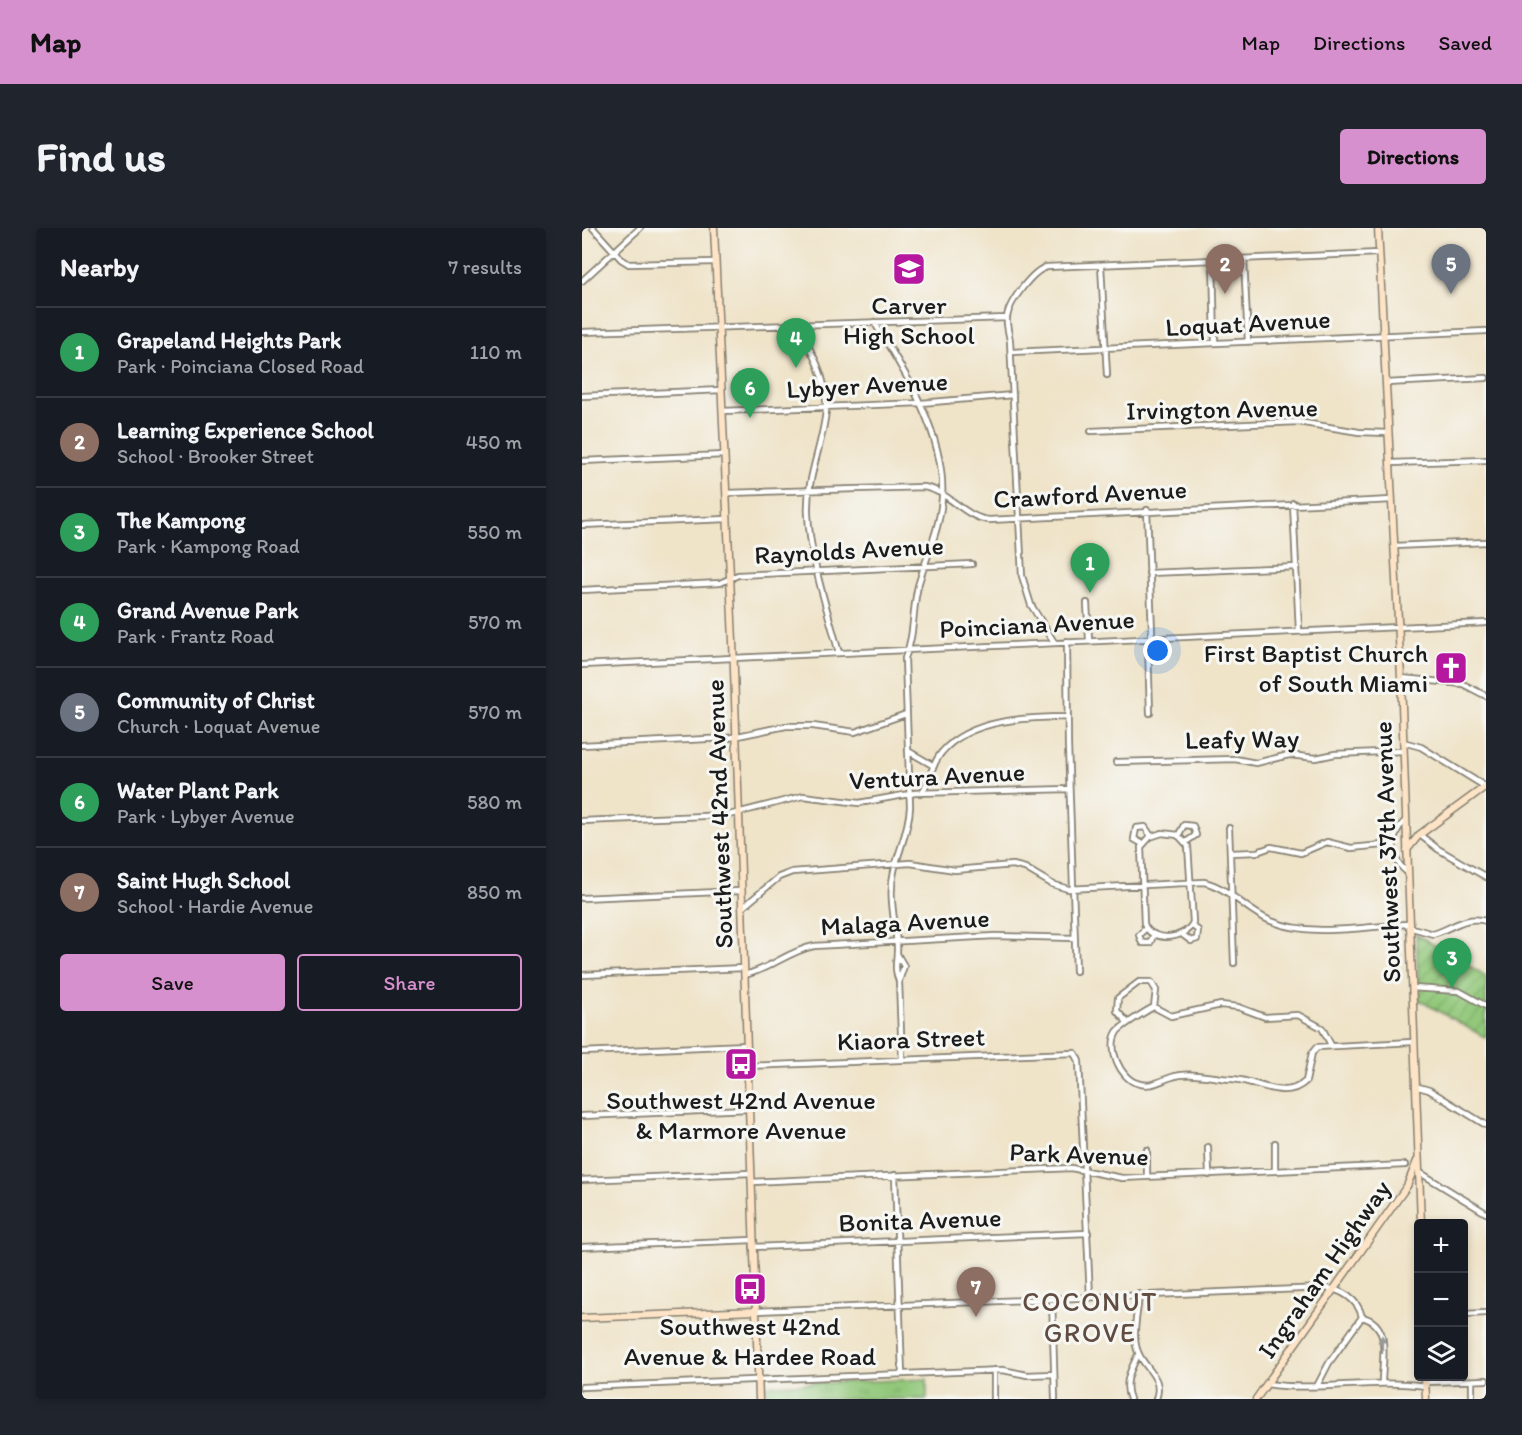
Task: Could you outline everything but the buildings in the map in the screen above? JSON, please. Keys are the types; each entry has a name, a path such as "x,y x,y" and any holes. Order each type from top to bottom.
{"main road":[{"name":"Southwest 42nd Avenue","path":"714,228 730,579 759,1399"},
{"name":"Southwest 37th Avenue","path":"1378,228 1401,678 1421,1219"},
{"path":"1406,851 1419,835 1486,787"},
{"path":"1406,824 1419,835"},
{"name":"Ingraham Highway","path":"1256,1399 1409,1182 1418,1158"},
{"path":"582,1318 756,1311"},
{"path":"1426,1382 1426,1399"}],"street":[{"path":"593,228 624,262 633,265 715,262"},
{"path":"582,280 640,228"},
{"path":"1054,642 1033,609 1026,591 1019,519 1011,352 1007,318 1037,271 1047,267 1379,253"},
{"path":"1244,259 1248,342"},
{"path":"1213,260 1215,343"},
{"path":"1101,265 1107,375"},
{"path":"582,332 1007,318"},
{"path":"874,322 921,403 934,442 942,495 936,528 917,591 904,662 910,794 908,823 896,865 892,899 897,954 894,970 899,981"},
{"path":"795,325 818,364 826,407 809,490 809,527 839,653"},
{"name":"Loquat Avenue","path":"1011,352 1486,332"},
{"path":"1386,383 1486,378"},
{"path":"582,396 722,390"},
{"name":"Lybyer Avenue","path":"723,411 921,403 1013,395"},
{"name":"Irvington Avenue","path":"1091,431 1303,422 1355,432 1388,433"},
{"path":"582,461 724,455"},
{"path":"1390,464 1486,460"},
{"name":"Crawford Avenue","path":"726,493 918,487 934,489 978,518 1019,519 1147,510 1392,500"},
{"path":"1293,503 1299,631"},
{"path":"1147,510 1152,631 1150,638 1150,713"},
{"path":"582,525 727,519"},
{"path":"1394,546 1486,542"},
{"name":"Raynolds Avenue","path":"582,590 720,583 738,575 972,564"},
{"path":"1149,573 1297,567"},
{"path":"1087,603 1089,640"},
{"name":"Poinciana Avenue","path":"582,665 1486,623"},
{"path":"1068,641 1069,789 1076,970"},
{"path":"1401,678 1463,684 1486,696"},
{"path":"582,745 736,736 791,726 855,732 906,714"},
{"path":"922,793 934,766 949,746 992,724 1023,718 1068,717"},
{"path":"1403,742 1421,747 1486,787"},
{"path":"908,751 934,766"},
{"name":"Leafy Way","path":"1116,762 1239,759 1257,763 1289,755 1312,758 1335,754 1403,751"},
{"name":"Ventura Avenue","path":"582,821 739,814 799,797 859,802 922,793 1069,789"},
{"path":"1406,824 1396,831 1393,844 1397,862 1407,872"},
{"path":"1179,836 1184,825 1193,826 1196,836 1186,842"},
{"path":"1143,844 1134,839 1136,828 1145,827 1151,836"},
{"path":"1229,828 1234,963"},
{"path":"1154,934 1150,943 1142,943 1139,935 1146,928 1143,844 1151,836 1162,833 1179,836 1186,842 1189,851 1192,926 1184,935"},
{"path":"1419,835 1486,877"},
{"path":"1230,853 1257,852 1271,847 1301,853 1327,842 1351,848 1393,844"},
{"path":"742,908 779,877 788,873 910,863 960,871 1013,866 1025,868 1058,887 1073,889 1190,882 1211,884 1231,894 1268,920 1297,927 1409,926 1431,935 1461,921 1486,921"},
{"path":"582,898 741,891"},
{"path":"1146,928 1154,934 1184,935 1191,941 1197,939 1198,930 1192,926"},
{"name":"Malaga Avenue","path":"744,971 757,971 792,952 807,947 1030,936 1075,938"},
{"path":"897,954 904,966 899,981 902,1059"},
{"path":"582,975 744,971"},
{"path":"1127,1022 1118,1013 1116,1002 1122,993 1135,984 1147,981 1154,986 1156,992 1154,1007"},
{"path":"1411,988 1436,987 1459,991 1486,1006"},
{"path":"1154,1007 1171,1016 1221,1005 1238,1007 1265,1017 1298,1015 1322,1028 1332,1045"},
{"path":"1154,1007 1127,1022 1114,1039 1117,1060 1128,1078 1146,1085 1174,1076 1186,1075 1249,1081 1276,1091 1287,1090 1306,1081 1316,1048 1332,1045 1413,1042"},
{"path":"582,1052 747,1044"},
{"name":"Kiaora Street","path":"747,1066 1068,1051 1077,1054 1085,1171"},
{"path":"1415,1086 1429,1090 1486,1125"},
{"path":"582,1116 749,1109"},
{"path":"1275,1143 1275,1171"},
{"path":"1208,1147 1209,1175"},
{"path":"1147,1150 1147,1177"},
{"name":"Park Avenue","path":"751,1182 1071,1168 1116,1177 1147,1177 1405,1165"},
{"path":"1085,1171 1090,1297"},
{"path":"1419,1172 1486,1213"},
{"path":"582,1180 751,1173"},
{"path":"895,1175 902,1374"},
{"name":"Bonita Avenue","path":"582,1247 898,1241 1088,1233"},
{"path":"756,1311 1335,1288 1353,1301 1362,1317 1376,1323 1382,1333 1382,1383"},
{"path":"1139,1294 1135,1339 1138,1355 1153,1372 1158,1383 1156,1399"},
{"path":"1052,1298 1055,1399"},
{"path":"1468,1314 1486,1313"},
{"path":"1317,1386 1329,1363 1362,1317"},
{"path":"1130,1399 1127,1391 1128,1379 1138,1355"},
{"path":"582,1388 994,1370 1014,1370 1029,1375 1054,1374"},
{"path":"994,1370 994,1399"},
{"path":"1472,1380 1472,1399"},
{"path":"1267,1384 1317,1386 1486,1380"}],"green space":[{"path":"1416,934 1486,976 1486,1038 1419,1000"},
{"path":"927,1379 927,1399 767,1399 767,1385"}],"place":[{"name":"Carver High School","path":"909,269"},
{"name":"Learning Experience School","path":"1225,294"},
{"name":"Community of Christ","path":"1451,294"},
{"name":"Grand Avenue Park","path":"796,368"},
{"name":"Water Plant Park","path":"750,418"},
{"name":"Grapeland Heights Park","path":"1090,593"},
{"name":"First Baptist Church of South Miami","path":"1451,668"},
{"name":"The Kampong","path":"1452,988"},
{"name":"Southwest 42nd Avenue & Marmore Avenue","path":"741,1064"},
{"name":"Southwest 42nd Avenue & Hardee Road","path":"750,1289"},
{"name":"Saint Hugh School","path":"976,1317"}],"district":[{"name":"COCONUT GROVE","path":"1090,1318"}]}
